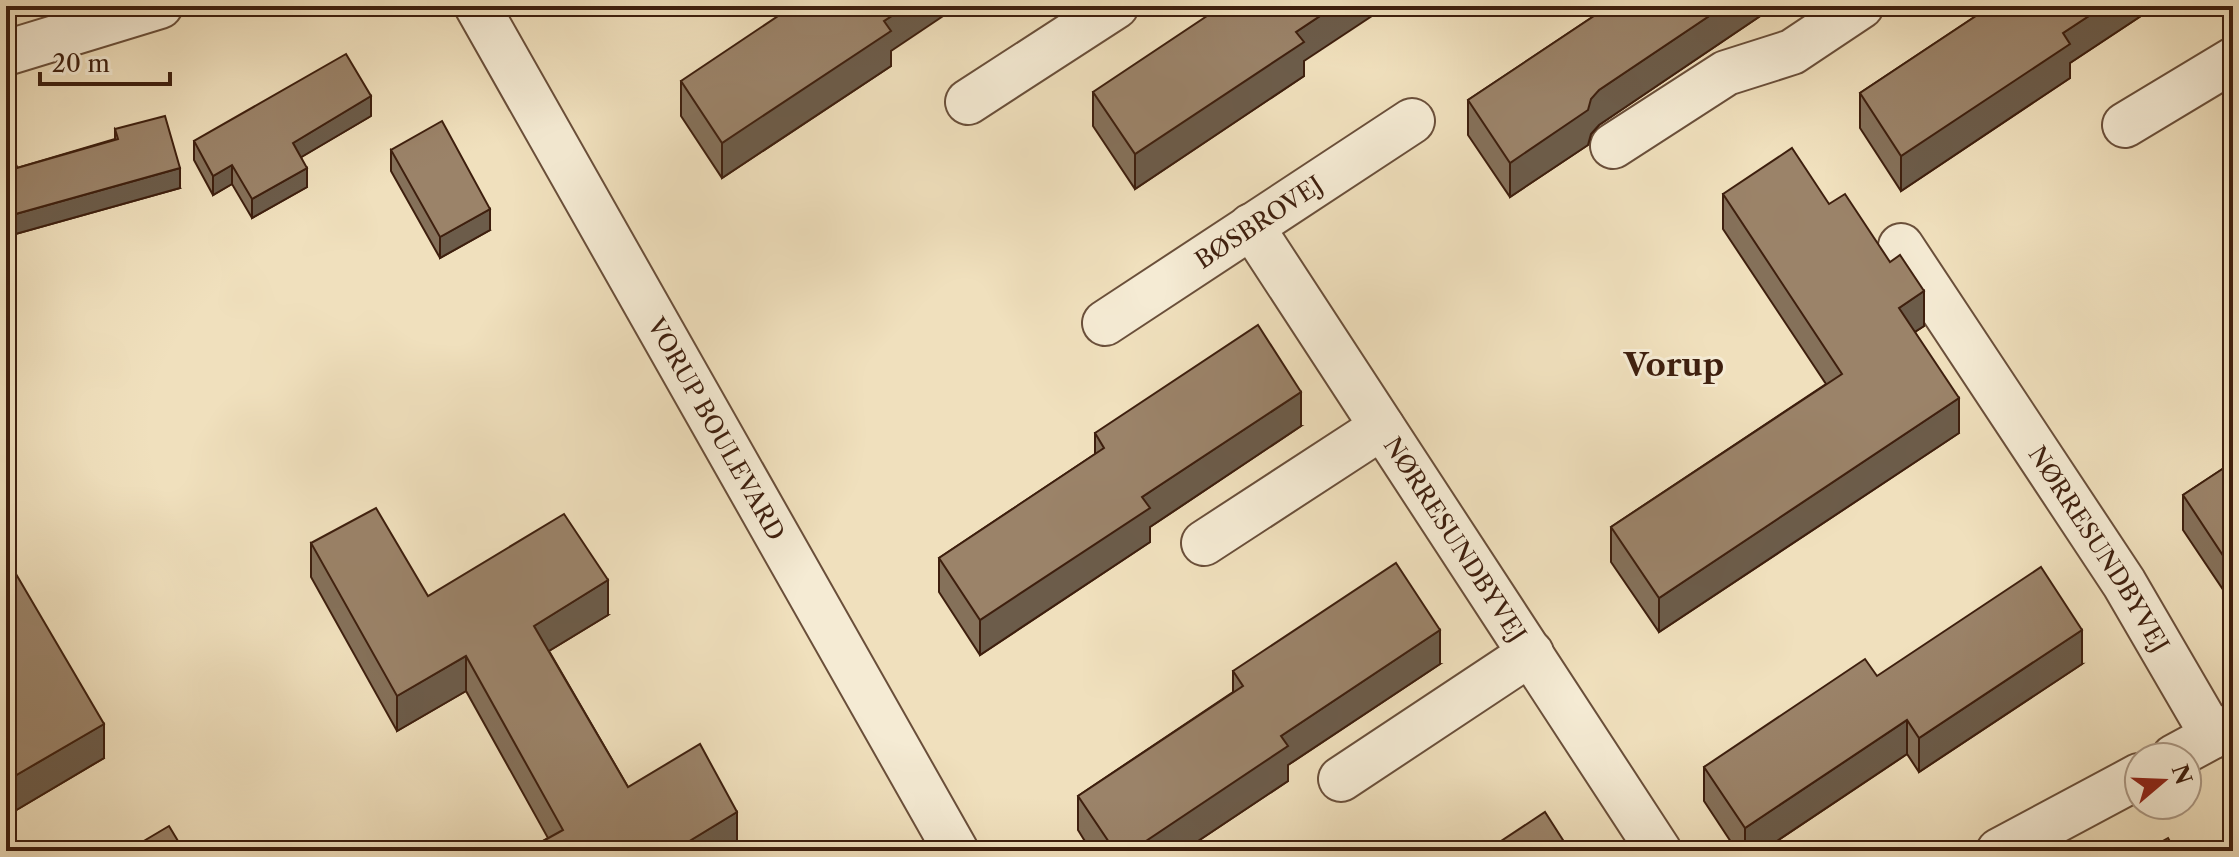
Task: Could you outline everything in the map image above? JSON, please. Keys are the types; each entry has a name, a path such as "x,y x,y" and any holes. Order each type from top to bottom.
{"street":[{"path":"6,53 160,6"},
{"name":"VORUP BOULEVARD","path":"477,6 956,851"},
{"path":"968,102 1116,6"},
{"path":"1613,146 1726,73 1792,52 1861,6"},
{"path":"2125,125 2233,60"},
{"name":"BØSBROVEJ","path":"1105,323 1412,121"},
{"name":"NØRRESUNDBYVEJ","path":"1251,226 1659,851"},
{"name":"NØRRESUNDBYVEJ","path":"1901,246 2223,730 2203,741"},
{"path":"1204,543 1382,427"},
{"path":"1341,779 1531,653"},
{"path":"1999,851 2123,785"}],"building":[{"path":"793,6 907,6 884,21 891,31 722,143 681,81"},
{"path":"1222,6 1335,6 1296,32 1304,42 1135,154 1093,92"},
{"path":"1609,6 1724,6 1599,90 1591,99 1588,110 1510,163 1468,100"},
{"path":"1991,6 2104,6 2063,33 2070,44 1901,156 1860,93"},
{"path":"346,54 371,96 293,143 307,168 252,199 232,165 213,176 194,141"},
{"path":"165,116 180,168 12,215 6,196 6,129 17,168 118,139 115,129"},
{"path":"442,121 490,209 440,237 391,150"},
{"path":"1792,148 1829,204 1845,194 1890,262 1900,255 1924,291 1899,308 1959,398 1659,598 1611,527 1842,374 1723,194"},
{"path":"1258,325 1301,392 1142,497 1150,508 980,620 939,558 1104,448 1095,433"},
{"path":"2233,462 2233,551 2224,557 2183,495"},
{"path":"376,508 428,596 564,514 608,580 534,626 628,787 700,744 737,812 673,851 525,851 563,830 466,656 397,696 311,543"},
{"path":"6,557 104,724 13,777 6,766"},
{"path":"1396,563 1440,630 1281,736 1288,746 1131,851 1115,851 1078,796 1243,686 1233,671"},
{"path":"2041,567 2082,630 1919,738 1907,720 1745,828 1704,767 1865,659 1877,676"},
{"path":"1545,812 1570,851 1486,851"},
{"path":"169,826 184,851 127,851"},
{"path":"2168,838 2175,851 2145,851"}],"district":[{"name":"Vorup","path":"1674,364"}]}
